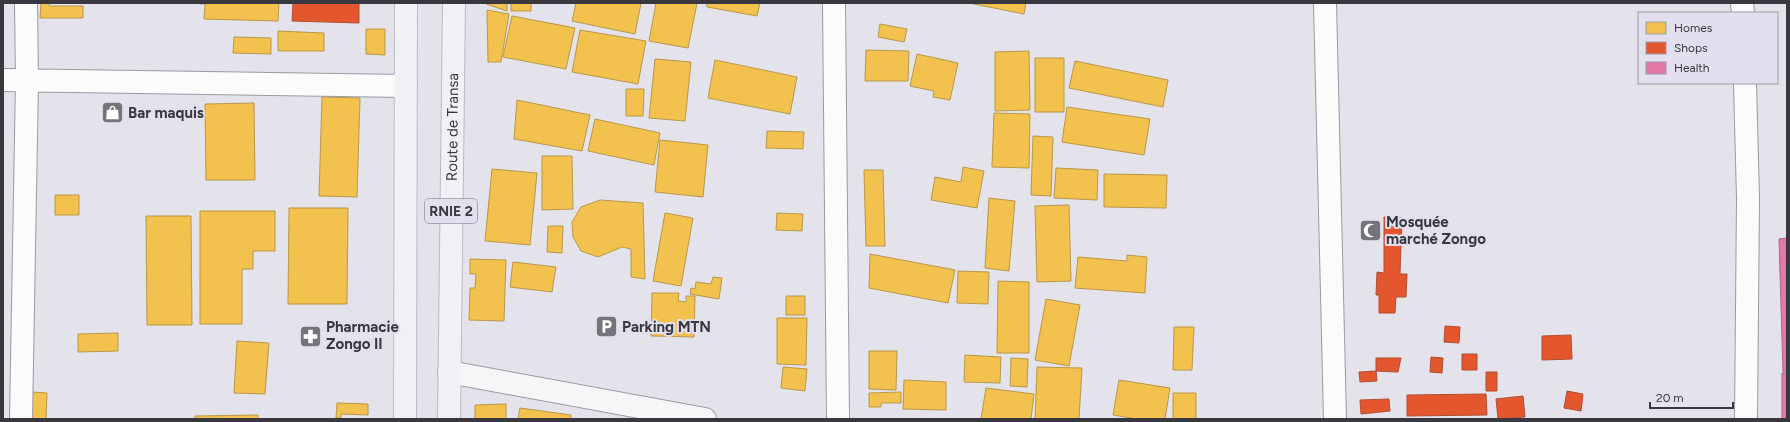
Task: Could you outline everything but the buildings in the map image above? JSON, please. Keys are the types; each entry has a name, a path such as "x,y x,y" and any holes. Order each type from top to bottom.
{"main road":[{"name":"RNIE 2","path":"405,419 406,3"},
{"name":"Route de Transa","path":"449,419 454,3"}],"street":[{"path":"21,419 27,81 26,3"},
{"path":"834,3 838,419"},
{"path":"1325,3 1335,419"},
{"path":"3,80 406,86"},
{"path":"1745,84 1748,199 1746,419"},
{"path":"450,372 706,419"}],"place":[{"name":"Bar maquis","path":"112,113"},
{"name":"Mosquée marché Zongo","path":"1371,231"},
{"name":"Parking MTN","path":"606,327"},
{"name":"Pharmacie Zongo II","path":"310,336"}]}
